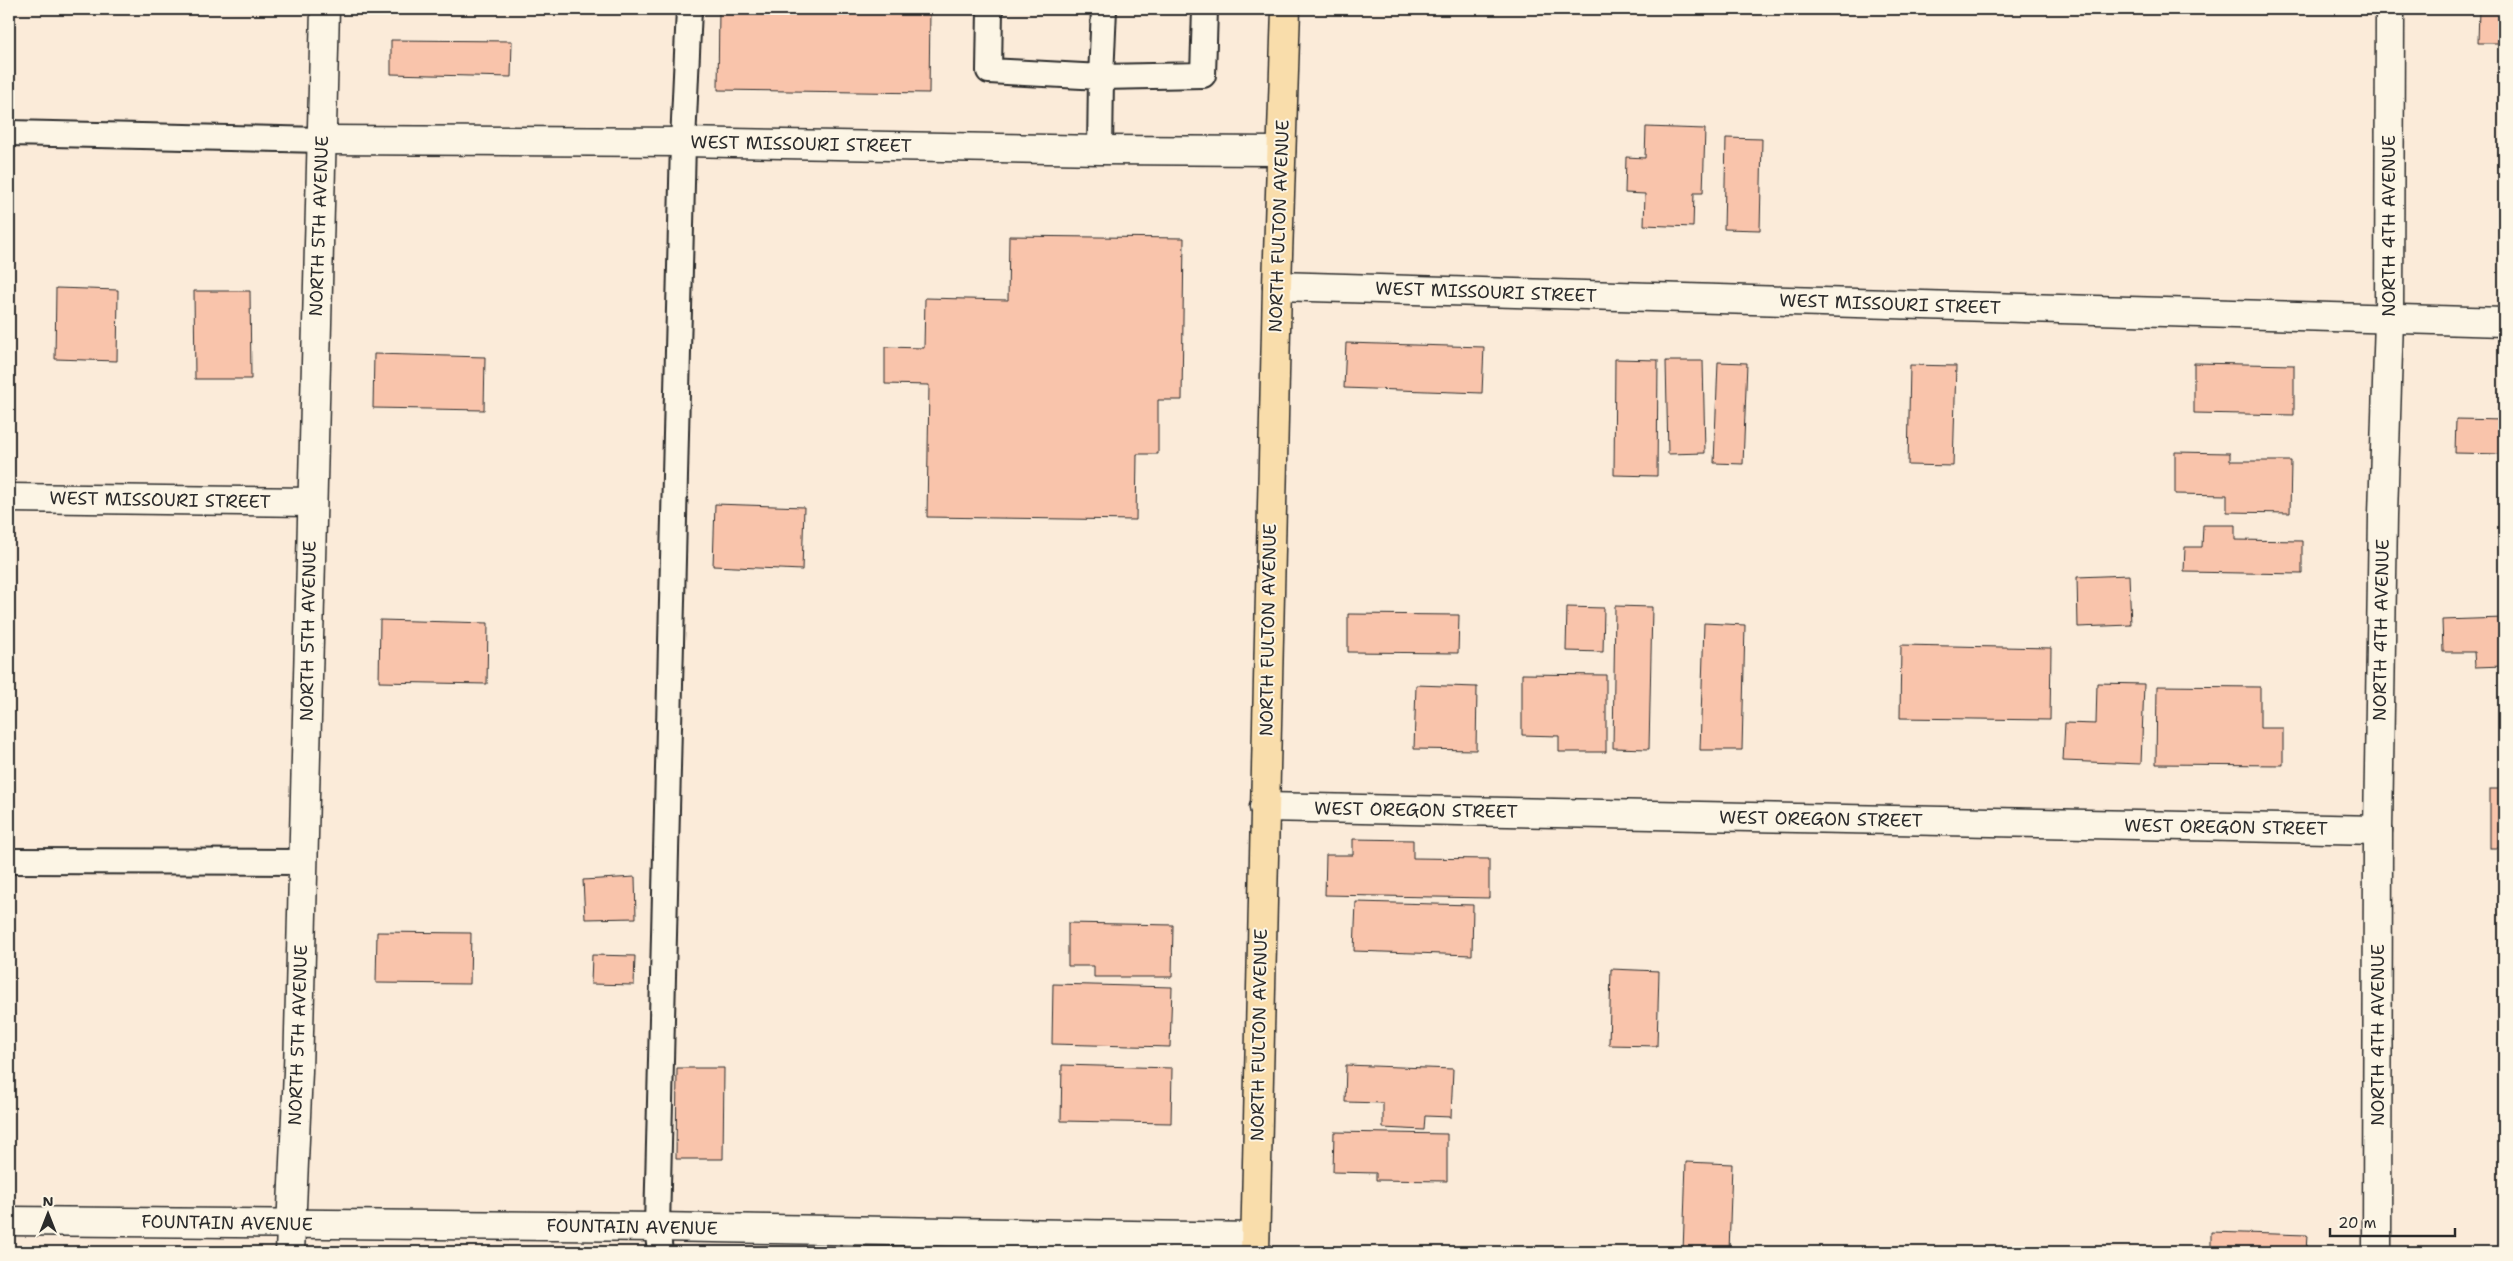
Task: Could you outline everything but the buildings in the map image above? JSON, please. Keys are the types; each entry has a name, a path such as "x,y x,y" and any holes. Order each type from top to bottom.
{"main road":[{"name":"NORTH FULTON AVENUE","path":"1255,1244 1277,286 1286,9"}],"street":[{"name":"NORTH 5TH AVENUE","path":"290,1252 298,1071 325,9"},
{"name":"NORTH 4TH AVENUE","path":"2377,1252 2378,830 2383,515 2389,319 2390,9"},
{"name":"WEST MISSOURI STREET","path":"322,140 684,142 1100,150 1281,151"},
{"name":"WEST MISSOURI STREET","path":"1277,286 2504,322"},
{"name":"WEST MISSOURI STREET","path":"9,498 311,502"},
{"name":"WEST OREGON STREET","path":"1264,807 2378,830"},
{"name":"FOUNTAIN AVENUE","path":"9,1221 290,1224 658,1240 1255,1244"}],"lane":[{"path":"658,1240 684,142 689,9"},
{"path":"990,9 989,71 1101,77 1203,75 1205,9"},
{"path":"1100,150 1104,9"},
{"path":"9,133 322,140"},
{"path":"9,861 302,862"}]}
